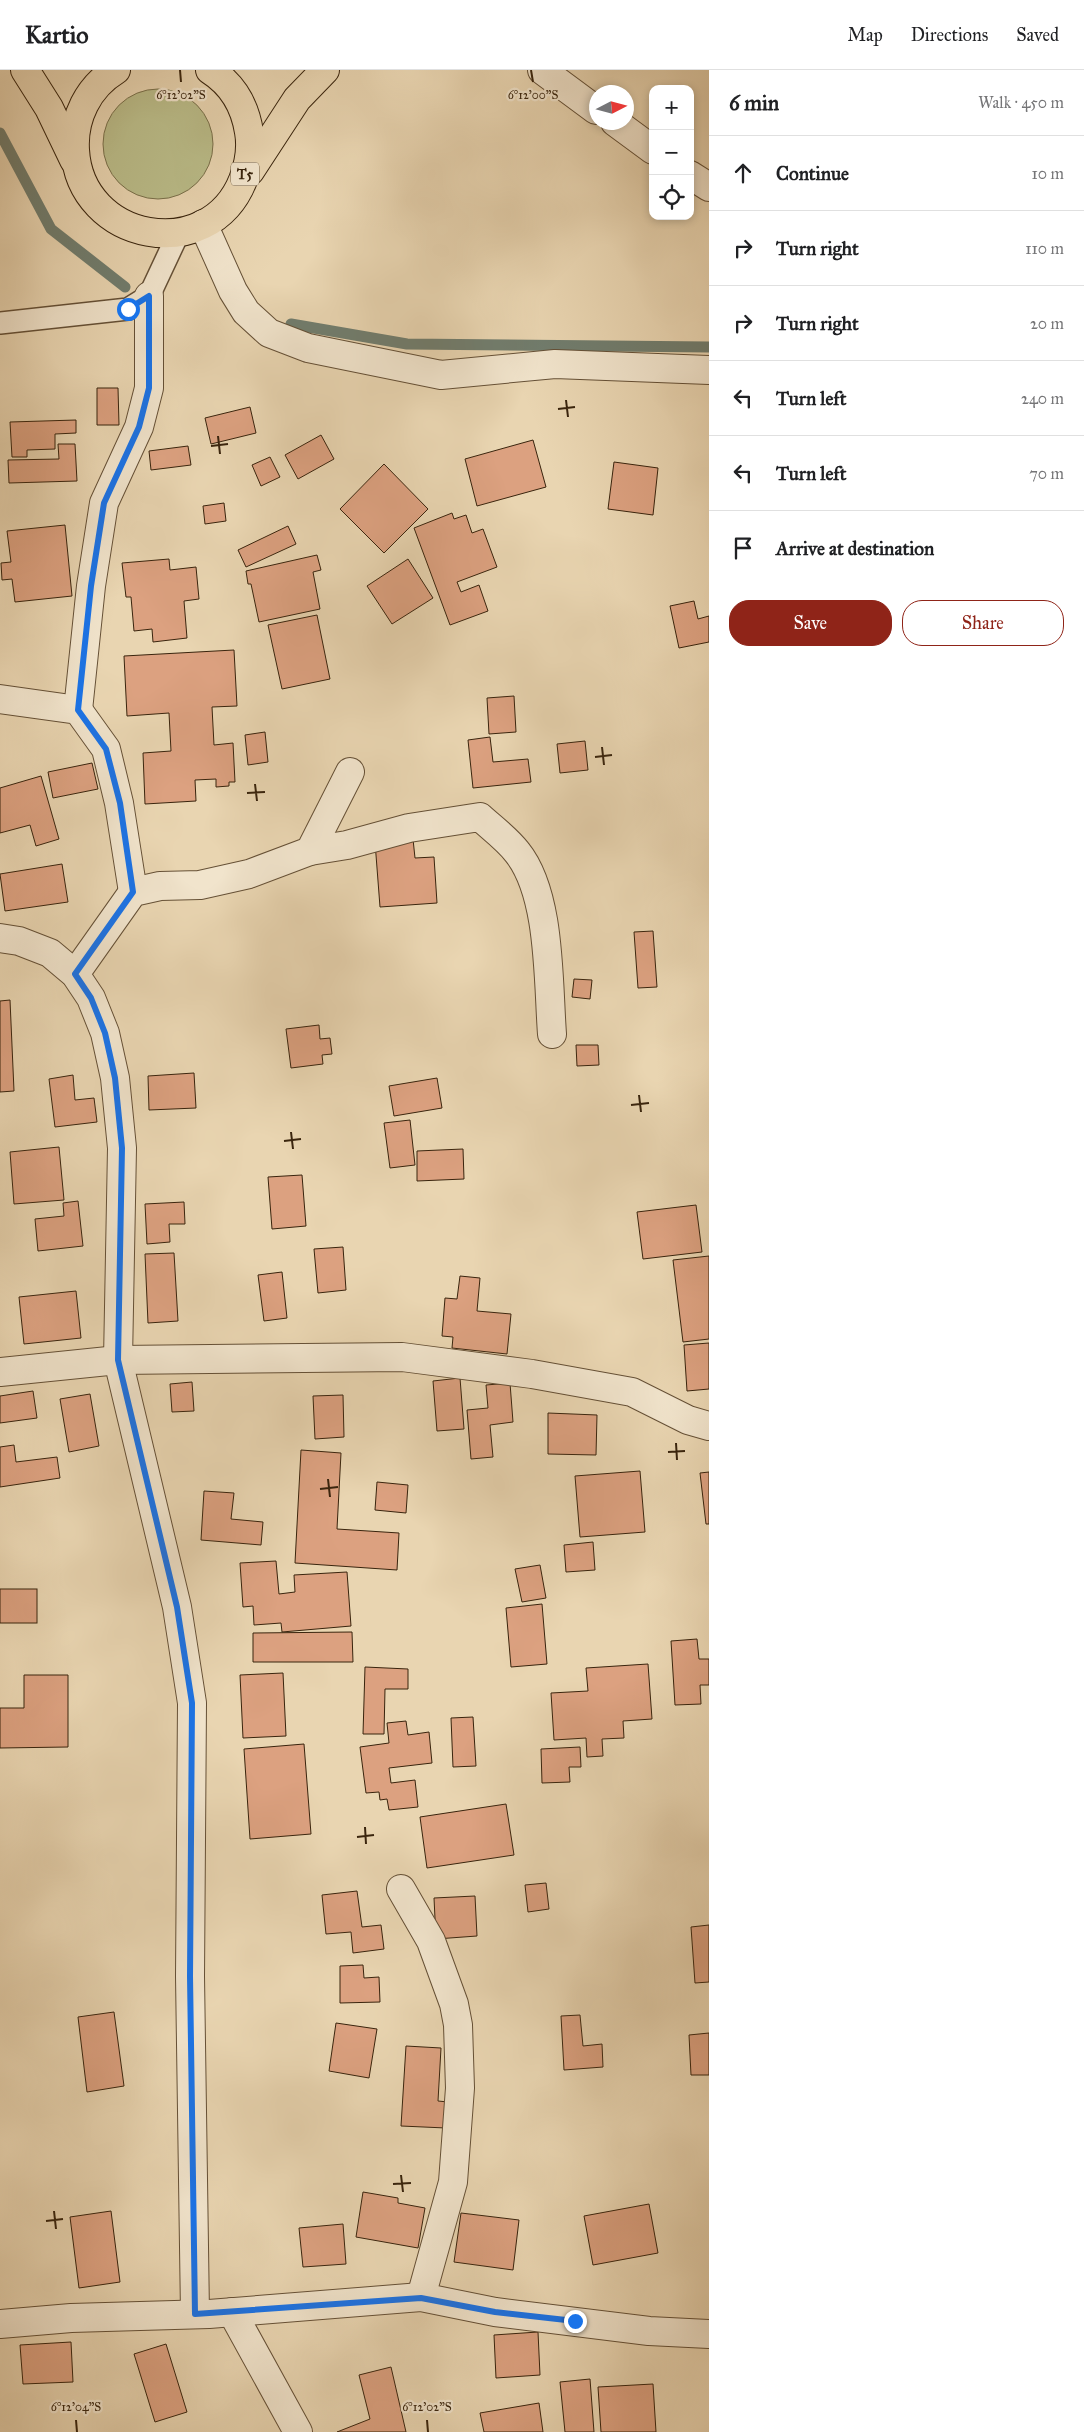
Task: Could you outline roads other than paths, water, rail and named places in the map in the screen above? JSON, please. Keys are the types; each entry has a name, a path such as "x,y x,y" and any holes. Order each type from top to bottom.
{"highway":[{"path":"25,70 49,108 76,163 84,186 95,202 121,224 152,233 191,228"},
{"path":"76,163 74,139 79,115 89,94 116,70"},
{"name":"T5","path":"210,70 232,89 247,118 251,144 248,167 239,190"},
{"name":"T5","path":"191,228 228,205 296,100 325,70"}],"street":[{"path":"542,70 589,105"},
{"path":"625,130 649,147"},
{"path":"694,178 709,187"},
{"path":"191,228 246,312 269,333 308,348 441,375 555,364 709,370"},
{"path":"133,892 120,803 106,749 78,710 91,586 104,503 139,427 149,388 149,296"},
{"path":"0,699 78,710"},
{"path":"310,851 350,772"},
{"path":"75,974 133,892 160,886 200,885 249,874 310,851 347,845 409,828 480,817 517,852 539,895 544,931 552,1034"},
{"path":"0,938 19,941 50,953 75,974 91,998 105,1033 120,1115 122,1148 118,1360 177,1607 192,1703 190,1976 195,2314"},
{"path":"0,1372 118,1360 402,1357 532,1374 632,1392 688,1420 709,1426"},
{"path":"401,1890 431,1941 454,2004 458,2025 460,2088 453,2182 421,2298"},
{"path":"0,2324 71,2318 232,2312 421,2298 495,2312 649,2331 709,2334"},
{"path":"232,2312 298,2432"}],"lane":[{"path":"0,323 128,309 149,296 191,228"}],"waterway":[{"path":"0,133 51,229 125,287"},
{"path":"291,324 407,344 709,347"}]}
